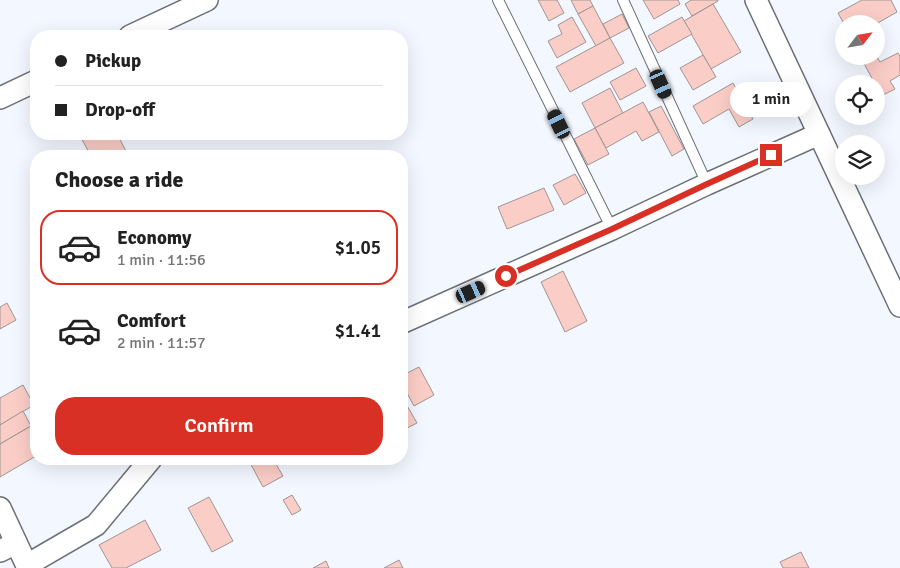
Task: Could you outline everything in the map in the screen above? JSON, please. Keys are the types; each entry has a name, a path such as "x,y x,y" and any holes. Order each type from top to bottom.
{"street":[{"path":"143,30 207,0"},
{"path":"756,0 900,306"},
{"path":"0,98 30,83"},
{"path":"408,320 819,134"},
{"path":"0,508 8,547 28,567 96,525 145,465"}],"lane":[{"path":"498,0 612,229"},
{"path":"623,0 707,184"}],"building":[{"path":"538,0 557,0 564,13 549,21"},
{"path":"571,0 590,0 593,6 578,14"},
{"path":"643,0 678,0 680,4 654,19"},
{"path":"691,0 718,1 692,16 685,4"},
{"path":"862,0 891,0 897,12 885,19 885,15 839,15 838,13"},
{"path":"713,4 741,52 711,69 684,21"},
{"path":"593,6 610,38 596,46 578,14"},
{"path":"622,14 629,28 610,38 603,24"},
{"path":"572,17 586,42 557,58 548,41 562,34 558,25"},
{"path":"682,17 692,34 658,53 648,36"},
{"path":"610,38 624,63 570,92 556,67"},
{"path":"898,53 900,56 900,75 890,81 895,89 885,94 885,75 870,75 865,65 885,65 885,60"},
{"path":"703,55 716,77 693,90 680,68"},
{"path":"636,68 646,86 620,100 610,82"},
{"path":"733,83 753,119 739,127 729,109 703,124 693,106"},
{"path":"610,88 623,113 595,128 582,103"},
{"path":"643,102 659,132 642,141 636,131 606,148 595,128"},
{"path":"661,106 684,149 672,156 649,112"},
{"path":"595,128 609,154 588,165 574,139"},
{"path":"82,140 120,140 125,150 88,150"},
{"path":"575,174 586,193 564,205 553,185"},
{"path":"544,188 554,210 507,229 498,207"},
{"path":"563,271 587,321 565,332 541,282"},
{"path":"7,303 16,320 0,329 0,307"},
{"path":"419,367 434,395 414,406 408,395 408,372"},
{"path":"23,385 30,398 30,407 0,425 0,398"},
{"path":"408,407 417,423 408,428"},
{"path":"23,411 30,427 0,444 0,425"},
{"path":"30,427 30,460 0,477 0,444"},
{"path":"251,465 277,465 283,476 263,487"},
{"path":"292,495 301,510 292,515 283,500"},
{"path":"209,497 233,541 212,552 188,508"},
{"path":"145,520 161,550 126,568 112,568 99,545"},
{"path":"801,552 809,568 783,568 780,562"},
{"path":"399,560 403,568 384,568"},
{"path":"326,561 329,568 313,568"}],"route":[{"path":"506,276 771,155"}]}
